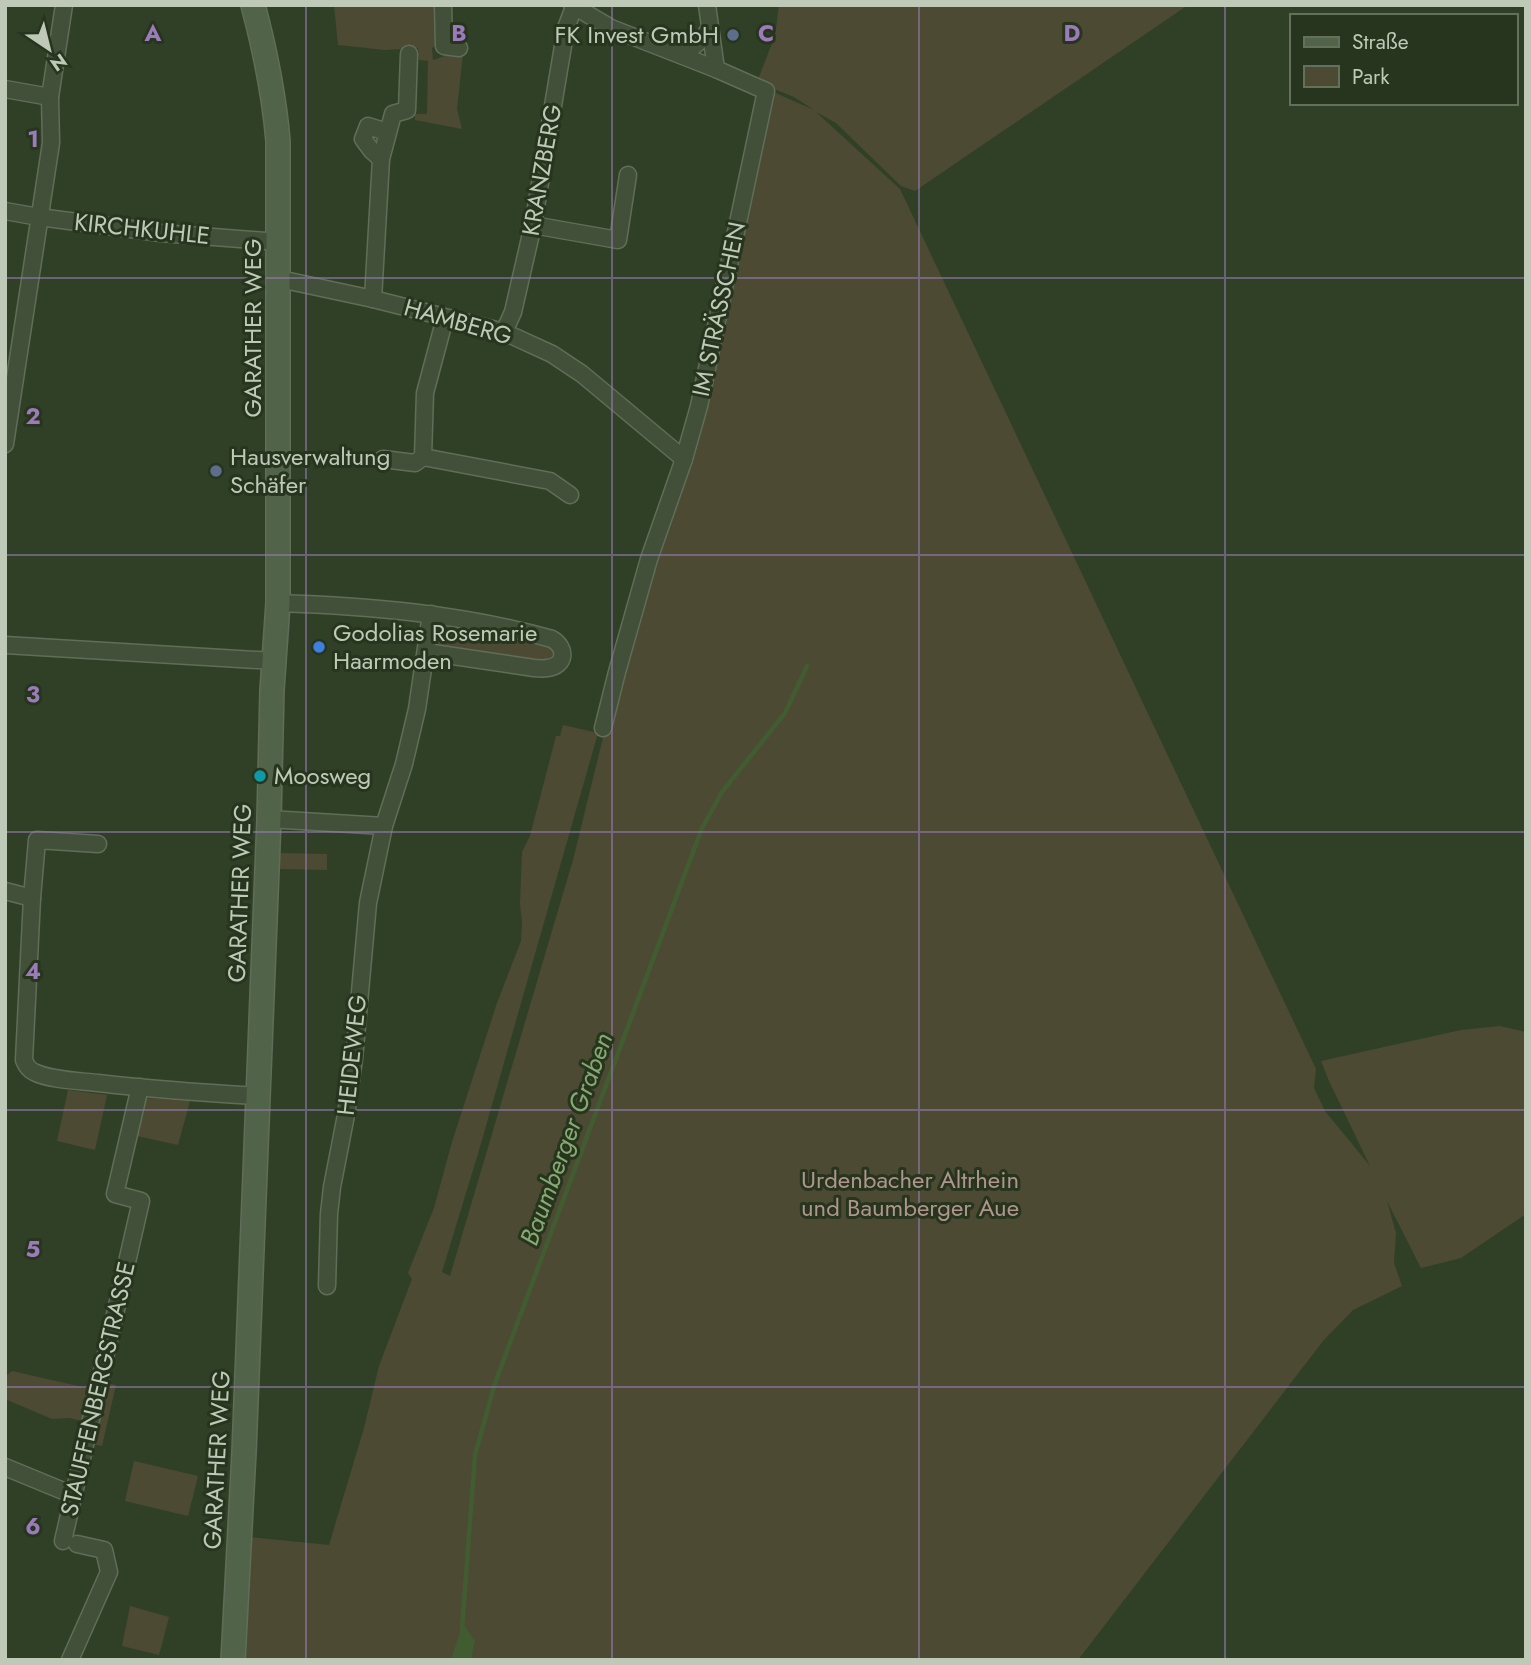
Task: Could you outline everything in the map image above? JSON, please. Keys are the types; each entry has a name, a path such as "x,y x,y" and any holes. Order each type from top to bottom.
{"street":[{"path":"5,444 51,143 50,97 64,5"},
{"name":"GARATHER WEG","path":"233,1660 258,1096 272,690 278,603 279,163 276,113 266,54 253,5"},
{"path":"443,5 444,46 460,48"},
{"path":"707,5 716,69"},
{"name":"IM STRÄSSCHEN","path":"573,6 611,28 766,91 699,406 684,459 649,559 603,729"},
{"name":"KRANZBERG","path":"504,332 513,312 533,225 566,28 573,6"},
{"path":"679,54 691,50 703,40 710,28"},
{"path":"373,299 381,159 393,114 407,110 409,54"},
{"path":"5,89 50,97"},
{"path":"533,225 618,240 628,175"},
{"name":"KIRCHKUHLE","path":"5,211 161,233 279,242"},
{"name":"HAMBERG","path":"279,281 373,299 504,332 552,354 582,374 684,459"},
{"path":"423,457 425,393 445,318"},
{"path":"383,459 415,463 423,457 550,481 570,495"},
{"path":"278,603 431,614 552,639 562,649 562,658 558,665 534,668 426,652"},
{"name":"HEIDEWEG","path":"327,1286 329,1214 352,1070 368,903 384,826 407,753 417,709 431,614"},
{"path":"5,645 274,661"},
{"path":"269,819 384,826"},
{"path":"99,845 37,840 23,1060 27,1067 43,1075 68,1080 258,1096"},
{"path":"5,891 32,898"},
{"name":"STAUFFENBERGSTRASSE","path":"70,1660 109,1572 104,1550 70,1543 73,1495 141,1200 115,1194 140,1087"},
{"path":"5,1467 73,1495"}],"green space":[{"path":"334,5 437,5 437,45 432,48 433,60 451,54 463,54 457,109 462,129 415,120 415,114 427,114 428,61 419,60 418,48 385,50 338,45"},
{"name":"Urdenbacher Altrhein und Baumberger Aue","path":"779,5 1188,5 915,191 901,186 836,123 816,112 900,189 1316,1069 1314,1088 1325,1111 1370,1166 1321,1061 1461,1030 1500,1026 1526,1032 1526,1214 1461,1258 1421,1268 1387,1201 1396,1233 1394,1263 1402,1286 1353,1310 1323,1341 1078,1660 243,1660 248,1537 329,1545 364,1428 379,1366 412,1279 408,1273 434,1208 452,1142 497,1003 521,941 522,852 530,836 556,736 560,736 563,725 598,733 442,1272 450,1276 573,860 623,656 679,471 771,91 814,110 794,97 757,82 775,36"},
{"path":"442,622 549,643 554,651 553,656 541,660 445,647 438,644 434,634"},
{"path":"280,853 327,854 327,870 279,869"},
{"path":"68,1090 107,1095 95,1150 57,1141"},
{"path":"145,1098 190,1101 178,1145 137,1136"},
{"path":"12,1371 91,1389 83,1421 52,1419 5,1399 5,1377"},
{"path":"106,1383 116,1385 102,1446 92,1444"},
{"path":"134,1461 198,1476 188,1516 125,1501"},
{"path":"130,1606 169,1617 159,1655 122,1646"}],"shaded area":[{"path":"463,1624 475,1641 471,1660 451,1660"}],"waterway":[{"name":"Baumberger Graben","path":"462,1629 475,1455 495,1383 702,828 722,792 785,713 807,666"}],"place":[{"name":"FK Invest GmbH","path":"733,35"},
{"name":"Hausverwaltung Schäfer","path":"216,471"},
{"name":"Godolias Rosemarie Haarmoden","path":"319,647"},
{"name":"Moosweg","path":"260,776"}]}
